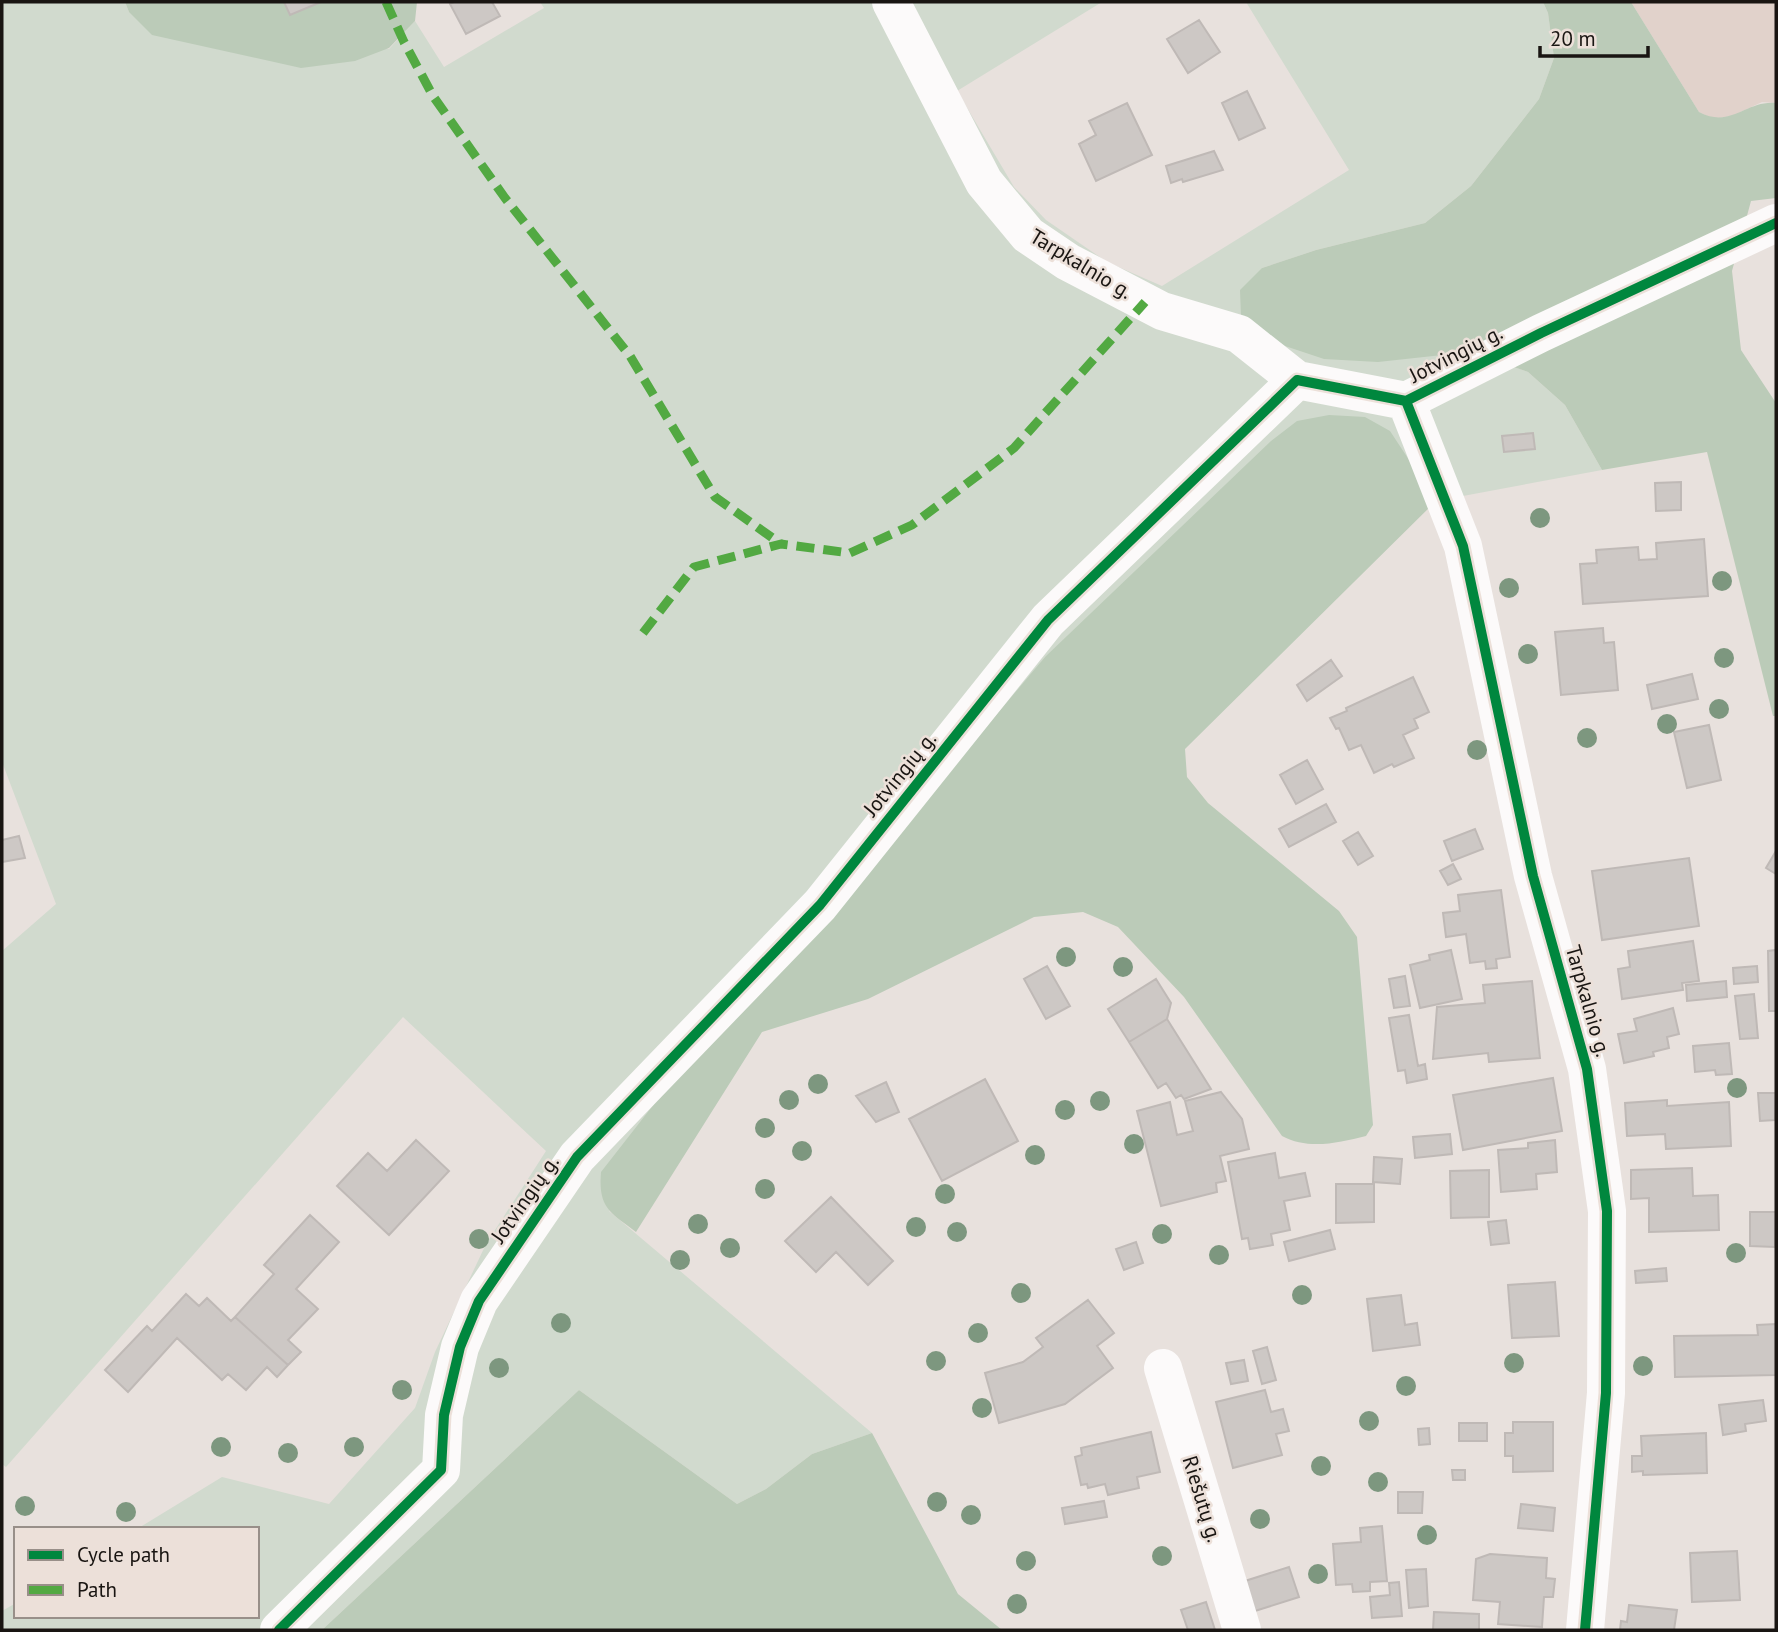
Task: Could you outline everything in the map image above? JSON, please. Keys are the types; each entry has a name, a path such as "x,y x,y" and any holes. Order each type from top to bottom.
{"street":[{"name":"Tarpkalnio g.","path":"891,2 984,182 1028,235 1068,262 1163,311 1239,334 1297,380"},
{"name":"Jotvingių g.","path":"279,1630 442,1470 444,1415 460,1347 479,1301 577,1157 820,905 1048,620 1297,380 1406,401 1553,327 1776,223"},
{"name":"Tarpkalnio g.","path":"1406,401 1463,546 1533,876 1589,1082 1607,1210 1606,1380 1585,1630"},
{"name":"Riešutų g.","path":"1163,1368 1242,1630"}],"shaded area":[{"path":"2,2 125,2 129,12 389,49 415,21 444,67 544,8 540,2 1102,2 957,91 1014,187 1046,220 1107,262 1162,286 1349,170 1246,2 1543,2 1548,13 1554,58 1539,99 1471,186 1425,223 1316,250 1262,268 1432,355 1470,352 1528,372 1565,405 1602,470 1436,501 1045,657 609,1211 872,1433 812,1454 766,1489 737,1504 579,1390 322,1630 2,1630 2,1611 14,1604 14,1618 259,1618 259,1527 140,1527 222,1477 329,1504 415,1408 435,1352 486,1244 546,1151 403,1017 6,1467 2,1464 2,951 56,904 2,762"},
{"path":"1631,2 1776,2 1776,103 1762,102 1732,116 1713,119 1699,112"}],"green space":[{"path":"125,2 417,2 415,21 389,48 355,61 301,68 152,35 129,12"},
{"path":"1543,2 1631,2 1699,112 1710,116 1730,116 1765,103 1776,103 1776,198 1751,201 1732,271 1741,350 1776,403 1776,716 1773,716 1707,452 1602,470 1565,405 1528,372 1470,352 1378,362 1324,359 1285,346 1241,317 1240,290 1262,268 1316,250 1425,223 1471,186 1539,99 1554,58 1548,13"},
{"path":"1329,415 1365,417 1390,431 1436,501 1185,749 1187,777 1208,803 1339,911 1357,937 1373,1125 1366,1136 1334,1143 1313,1144 1282,1136 1184,997 1118,927 1083,912 1034,917 868,999 762,1032 636,1232 613,1214 604,1202 601,1172 708,1035 804,943 1045,657 1271,441 1297,421"},
{"path":"579,1390 737,1504 766,1489 812,1454 872,1433 958,1594 1002,1630 322,1630"}],"building":[{"path":"284,2 321,2 290,15"},
{"path":"492,2 500,16 466,34 450,4"},
{"path":"1199,20 1220,52 1188,73 1167,39"},
{"path":"1247,91 1265,128 1239,140 1222,103"},
{"path":"1127,103 1152,155 1096,181 1079,144 1096,135 1089,121"},
{"path":"1214,151 1223,170 1171,183 1166,166"},
{"path":"1533,433 1535,449 1504,452 1502,436"},
{"path":"1681,482 1681,510 1656,511 1655,483"},
{"path":"1704,539 1708,596 1583,604 1580,564 1597,563 1596,550 1638,547 1639,560 1657,559 1656,543"},
{"path":"1603,628 1604,643 1614,642 1618,690 1561,695 1555,632"},
{"path":"1331,660 1342,676 1307,701 1297,685"},
{"path":"1692,674 1698,699 1652,709 1647,685"},
{"path":"1413,677 1429,712 1414,719 1418,728 1403,735 1414,758 1394,767 1392,764 1374,773 1361,745 1349,750 1339,728 1336,729 1330,718"},
{"path":"1709,725 1721,780 1687,788 1674,732"},
{"path":"1307,760 1323,789 1296,804 1280,775"},
{"path":"1326,804 1336,822 1289,847 1279,829"},
{"path":"1475,829 1483,849 1452,861 1444,841"},
{"path":"1358,832 1373,856 1358,865 1343,841"},
{"path":"19,836 25,858 2,862 2,840"},
{"path":"1776,851 1776,874 1766,868"},
{"path":"1689,858 1699,926 1602,940 1592,871"},
{"path":"1453,864 1461,879 1448,885 1440,871"},
{"path":"1501,890 1510,957 1496,959 1497,968 1486,969 1485,961 1470,963 1466,934 1446,937 1443,913 1460,911 1458,895"},
{"path":"1693,941 1699,981 1682,983 1683,990 1622,999 1618,969 1630,967 1628,951"},
{"path":"1451,950 1462,999 1420,1008 1410,965 1430,960 1429,955"},
{"path":"1776,950 1776,1011 1769,1011 1768,951"},
{"path":"1047,966 1070,1006 1046,1019 1024,979"},
{"path":"1757,966 1758,982 1734,984 1733,968"},
{"path":"1405,976 1410,1006 1394,1008 1389,979"},
{"path":"1156,979 1171,1003 1167,1019 1129,1042 1108,1009"},
{"path":"1532,981 1540,1058 1489,1062 1488,1053 1433,1059 1437,1007 1485,1003 1483,985"},
{"path":"1726,981 1727,997 1687,1001 1686,985"},
{"path":"1754,994 1758,1038 1740,1039 1735,996"},
{"path":"1673,1008 1679,1034 1667,1037 1669,1048 1653,1052 1654,1056 1624,1063 1618,1034 1637,1031 1634,1019"},
{"path":"1409,1015 1418,1066 1425,1064 1427,1079 1407,1083 1405,1070 1398,1071 1389,1018"},
{"path":"1167,1019 1211,1089 1184,1099 1181,1095 1176,1098 1166,1083 1158,1088 1129,1042"},
{"path":"1729,1043 1732,1074 1716,1075 1715,1070 1695,1072 1693,1046"},
{"path":"1553,1078 1562,1131 1463,1150 1453,1095"},
{"path":"985,1079 1018,1141 942,1181 909,1119"},
{"path":"886,1082 899,1112 876,1122 856,1096"},
{"path":"1221,1092 1242,1119 1249,1149 1220,1156 1226,1181 1216,1183 1217,1192 1161,1206 1137,1111 1170,1102 1177,1135 1193,1131 1185,1101"},
{"path":"1758,1093 1776,1093 1775,1120 1760,1121"},
{"path":"1667,1100 1667,1106 1729,1102 1731,1146 1666,1149 1665,1134 1627,1136 1625,1103"},
{"path":"1450,1134 1452,1154 1415,1158 1413,1137"},
{"path":"416,1140 449,1171 389,1235 337,1186 368,1153 387,1171"},
{"path":"1555,1140 1557,1172 1536,1174 1537,1189 1501,1192 1498,1150 1528,1148 1528,1143"},
{"path":"1275,1153 1279,1178 1305,1173 1310,1196 1284,1201 1290,1230 1271,1234 1273,1245 1250,1249 1248,1238 1242,1239 1228,1162"},
{"path":"1374,1157 1402,1159 1400,1184 1373,1182"},
{"path":"1692,1168 1693,1196 1718,1195 1719,1230 1649,1232 1649,1198 1631,1199 1631,1170"},
{"path":"1489,1170 1489,1217 1451,1218 1450,1171"},
{"path":"1336,1184 1374,1184 1374,1222 1336,1223"},
{"path":"831,1197 893,1261 868,1285 836,1252 816,1272 785,1241"},
{"path":"1750,1212 1776,1212 1775,1247 1750,1246"},
{"path":"310,1215 339,1242 296,1289 318,1309 288,1340 301,1352 288,1365 235,1317 274,1274 264,1265"},
{"path":"1506,1220 1509,1243 1491,1245 1488,1222"},
{"path":"1330,1230 1335,1249 1289,1261 1284,1242"},
{"path":"1136,1242 1143,1263 1124,1270 1116,1249"},
{"path":"1666,1268 1667,1281 1636,1283 1635,1271"},
{"path":"1555,1282 1559,1336 1512,1338 1508,1285"},
{"path":"186,1294 199,1306 207,1298 231,1321 235,1317 288,1365 277,1377 267,1367 246,1390 228,1374 222,1380 177,1338 128,1392 105,1370 147,1326 152,1331"},
{"path":"1401,1295 1405,1325 1417,1323 1420,1345 1373,1351 1367,1299"},
{"path":"1088,1300 1114,1333 1097,1346 1113,1368 1065,1404 999,1423 985,1373 1023,1362 1043,1347 1036,1338"},
{"path":"1776,1324 1776,1375 1675,1377 1674,1336 1758,1335 1757,1325"},
{"path":"1267,1347 1276,1380 1262,1384 1253,1351"},
{"path":"1244,1360 1248,1381 1231,1384 1226,1363"},
{"path":"1265,1390 1271,1412 1283,1409 1289,1431 1276,1434 1282,1455 1233,1468 1216,1402"},
{"path":"1763,1400 1766,1421 1745,1424 1746,1431 1723,1435 1719,1405"},
{"path":"1513,1422 1553,1422 1553,1471 1513,1472 1513,1456 1505,1456 1505,1433 1513,1433"},
{"path":"1459,1423 1487,1423 1487,1441 1459,1441"},
{"path":"1429,1428 1430,1444 1419,1445 1418,1429"},
{"path":"1151,1432 1160,1472 1137,1477 1139,1488 1108,1495 1105,1484 1088,1488 1087,1484 1081,1485 1075,1457 1082,1455 1081,1448"},
{"path":"1706,1433 1707,1473 1643,1475 1643,1471 1632,1472 1632,1456 1642,1456 1641,1436"},
{"path":"1452,1470 1465,1470 1465,1480 1453,1480"},
{"path":"1398,1492 1423,1492 1422,1513 1398,1513"},
{"path":"1104,1501 1107,1517 1065,1524 1062,1508"},
{"path":"1521,1504 1555,1508 1553,1531 1518,1528"},
{"path":"1382,1526 1387,1581 1370,1582 1370,1591 1353,1592 1352,1584 1336,1585 1333,1544 1361,1542 1360,1528"},
{"path":"1737,1551 1740,1600 1692,1602 1690,1553"},
{"path":"1490,1554 1547,1558 1546,1578 1555,1579 1553,1597 1544,1597 1542,1627 1498,1624 1500,1602 1473,1600 1476,1559"},
{"path":"1289,1567 1299,1597 1255,1611 1245,1581"},
{"path":"1426,1569 1428,1606 1409,1608 1406,1570"},
{"path":"1399,1582 1402,1616 1372,1618 1370,1597 1390,1595 1389,1583"},
{"path":"1206,1602 1215,1630 1188,1630 1181,1610"},
{"path":"1629,1605 1677,1610 1674,1630 1620,1630 1621,1621 1627,1622"},
{"path":"1434,1612 1479,1614 1479,1630 1433,1630"}],"marked path":[{"path":"386,2 433,96 505,198 630,356 715,497 781,544"},
{"path":"643,633 694,567 781,544 850,553 912,525 1014,448 1145,302"}],"cycle path":[{"path":"279,1630 441,1470 444,1415 460,1347 479,1301 577,1157 820,905 1048,620 1297,380 1406,401 1541,333 1776,223"},
{"path":"1406,401 1463,546 1533,876 1587,1069 1607,1211 1606,1393 1585,1630"}]}
